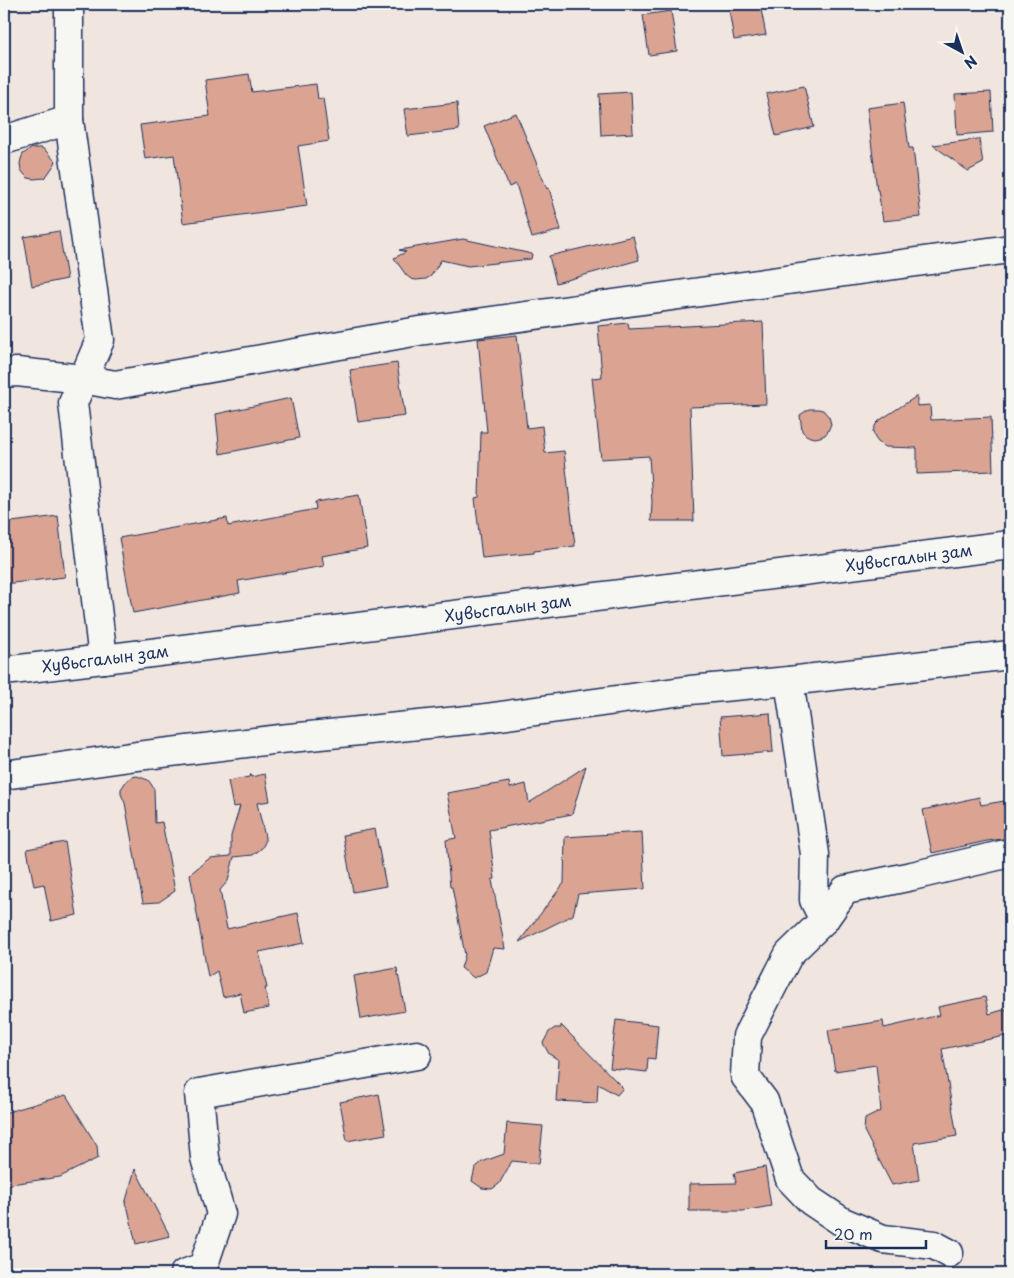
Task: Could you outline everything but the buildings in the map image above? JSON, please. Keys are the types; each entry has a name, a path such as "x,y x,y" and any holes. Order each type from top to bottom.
{"street":[{"path":"69,4 69,120 100,340 73,403 103,660"},
{"path":"4,140 69,120"},
{"path":"4,373 17,372 83,379 115,385 419,331 1010,249"},
{"name":"Хувьсгалын зам","path":"4,671 1010,545"},
{"path":"4,775 251,742 478,719 690,690 789,681 1010,655"},
{"path":"789,681 815,854 814,900 824,920"},
{"path":"949,1253 934,1245 884,1239 841,1221 811,1201 790,1179 764,1101 745,1076 747,1036 789,954 824,920 845,890 1010,853"},
{"path":"184,1274 203,1267 221,1214 204,1158 199,1094 417,1055"}]}
